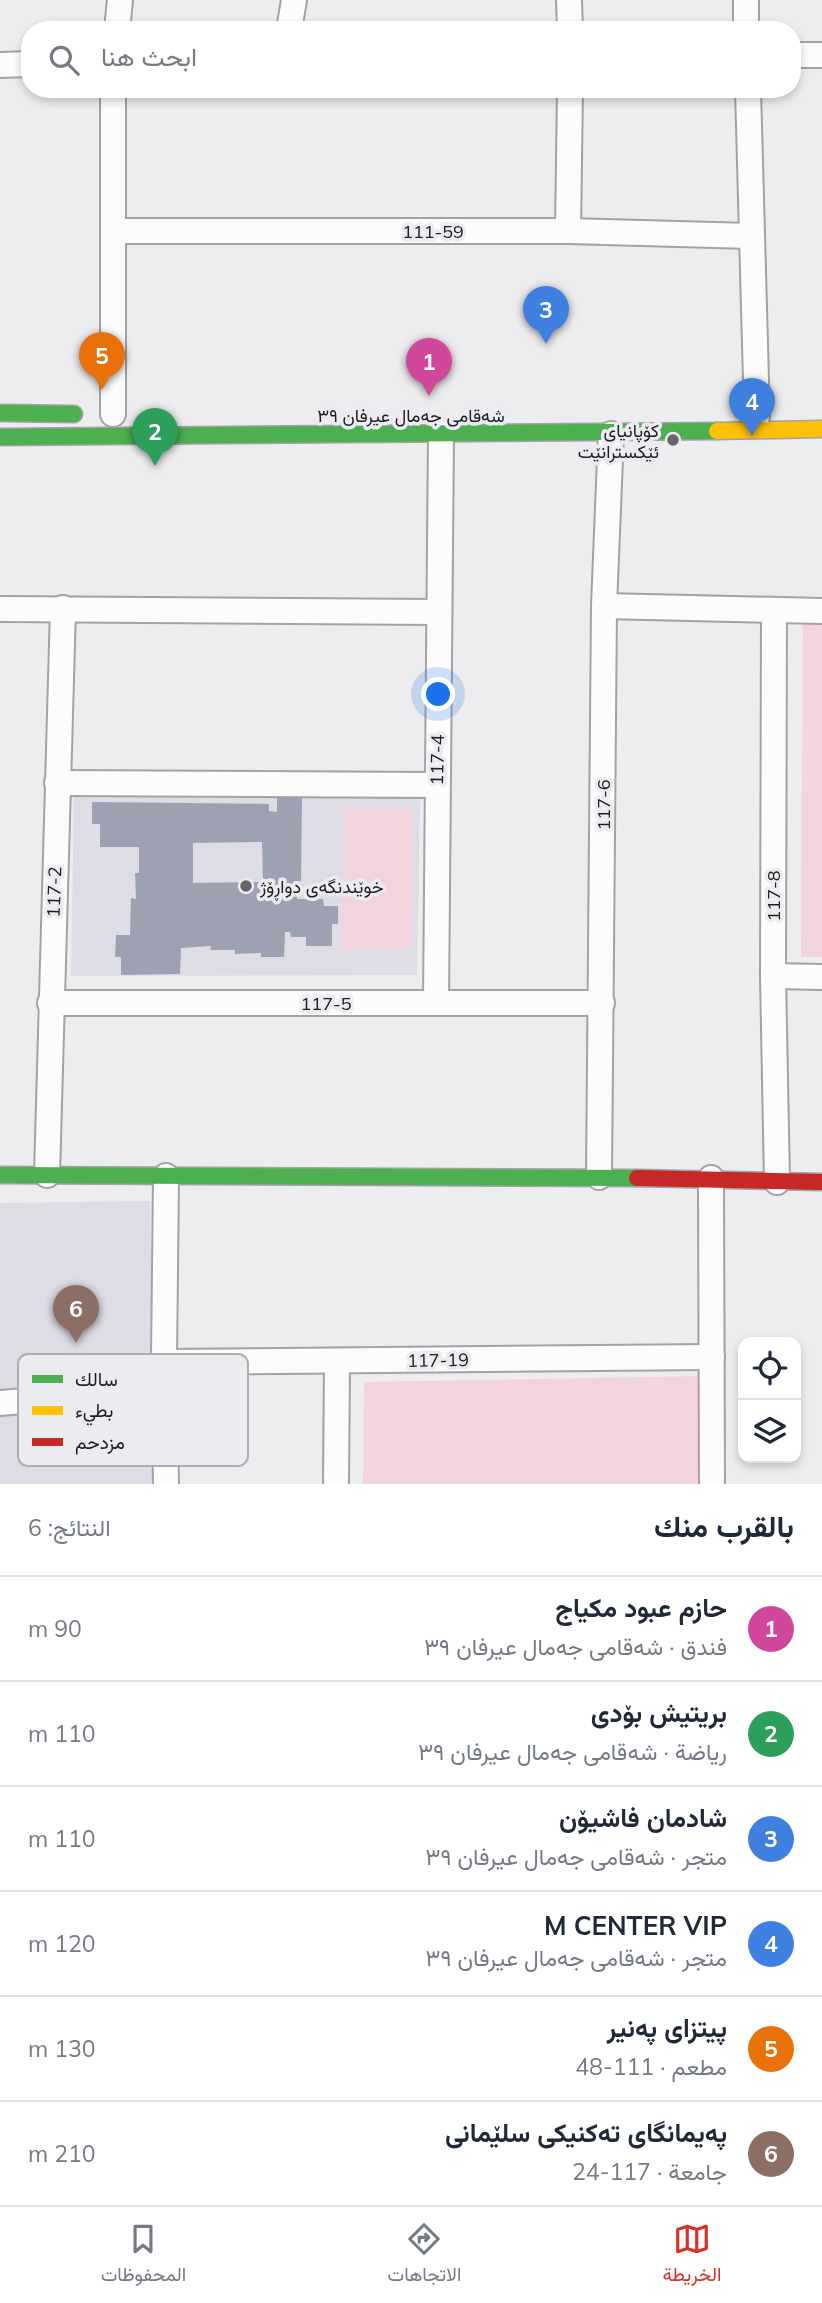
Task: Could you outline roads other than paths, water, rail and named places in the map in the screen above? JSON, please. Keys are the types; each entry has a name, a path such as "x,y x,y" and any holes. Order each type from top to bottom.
{"main road":[{"path":"0,413 107,414"},
{"path":"547,416 822,415"},
{"name":"شەقامی جەمال عیرفان ٣٩","path":"0,437 822,429"},
{"path":"0,1175 711,1178 822,1182"}],"street":[{"path":"118,21 120,0"},
{"path":"290,21 294,0"},
{"path":"569,0 570,21"},
{"path":"746,0 746,21"},
{"path":"801,55 822,55"},
{"path":"0,65 21,64"},
{"path":"107,414 114,231 113,98"},
{"path":"568,231 570,98"},
{"path":"748,98 757,417"},
{"name":"111-59","path":"114,231 568,231 751,236"},
{"name":"117-4","path":"436,1003 441,433"},
{"name":"117-6","path":"599,1178 604,606 611,433"},
{"path":"604,606 822,611"},
{"path":"0,608 438,612"},
{"name":"117-2","path":"47,1175 63,608"},
{"name":"117-8","path":"774,610 773,976 777,1182"},
{"path":"57,783 437,785"},
{"path":"773,976 822,977"},
{"name":"117-5","path":"50,1003 602,1003"},
{"path":"164,1354 166,1176"},
{"path":"711,1178 712,1484"},
{"name":"117-19","path":"248,1362 712,1357"},
{"path":"336,1484 337,1361"},
{"path":"0,1403 18,1401"},
{"path":"166,1466 166,1484"}],"place":[{"name":"شادمان فاشیۆن","path":"546,344"},
{"name":"پیتزای پەنیر","path":"102,390"},
{"name":"حازم عبود مكياج","path":"429,396"},
{"name":"M CENTER VIP","path":"752,436"},
{"name":"کۆپانیای ئێکسترانێت","path":"673,440"},
{"name":"بریتیش بۆدی","path":"155,466"},
{"name":"خوێندنگەی دواڕۆژ","path":"246,886"},
{"name":"پەیمانگای تەکنیکی سلێمانی","path":"76,1343"}]}
